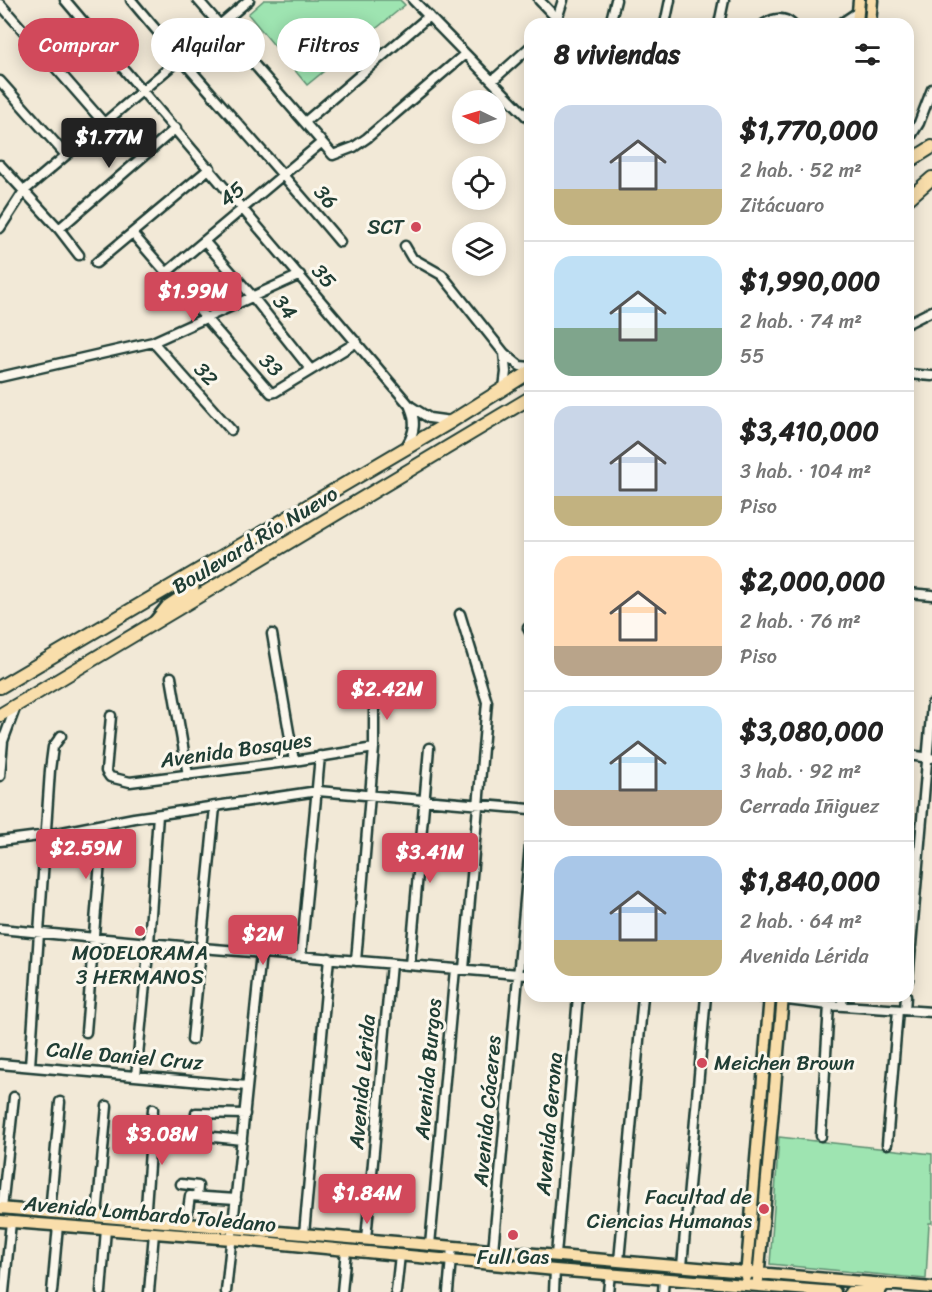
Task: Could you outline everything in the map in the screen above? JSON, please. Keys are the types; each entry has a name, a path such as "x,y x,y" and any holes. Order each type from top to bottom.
{"highway":[{"path":"914,158 932,147"},
{"path":"914,194 932,178"},
{"name":"Boulevard Río Nuevo","path":"0,687 452,421 524,376"},
{"path":"483,426 507,403 508,395 504,388"},
{"name":"Boulevard Río Nuevo","path":"0,715 524,402"}],"main road":[{"path":"858,18 859,0"},
{"path":"871,18 873,1"},
{"path":"153,624 167,606 193,589 194,581 190,574"},
{"path":"745,1289 770,1002"},
{"path":"757,1289 783,1002"},
{"name":"Avenida Lombardo Toledano","path":"1,1208 186,1224 232,1234 346,1250 664,1279 745,1289 835,1292"},
{"path":"75,1227 76,1215"},
{"name":"Avenida Lombardo Toledano","path":"5,1221 154,1233 304,1234 932,1289"},
{"path":"850,1292 878,1292 885,1284"},
{"path":"905,1292 932,1289"}],"street":[{"name":"35","path":"65,0 410,406 429,418 452,421"},
{"name":"36","path":"131,0 151,24"},
{"path":"198,0 213,18"},
{"path":"227,18 249,0"},
{"path":"414,0 524,114"},
{"path":"539,0 554,18"},
{"path":"559,18 563,0"},
{"path":"612,18 616,0"},
{"path":"666,18 670,0"},
{"path":"720,18 724,0"},
{"path":"0,4 103,122"},
{"path":"849,18 858,12"},
{"path":"305,122 429,16"},
{"path":"492,81 524,52"},
{"path":"261,72 333,155 354,147 367,138 465,54"},
{"path":"0,228 24,191 163,72"},
{"name":"36","path":"192,72 284,174 340,242"},
{"path":"0,81 65,154"},
{"path":"914,131 932,89"},
{"path":"58,229 176,128"},
{"name":"45","path":"166,273 321,143"},
{"path":"0,165 79,255"},
{"path":"96,263 210,168"},
{"name":"33","path":"132,233 266,391 271,393 357,342"},
{"name":"34","path":"204,241 254,297 311,370"},
{"path":"405,246 412,258 442,275 504,353 520,366 524,366"},
{"path":"0,377 153,342 300,275"},
{"path":"914,320 932,311"},
{"name":"32","path":"153,342 231,430"},
{"path":"504,353 506,372 504,388"},
{"path":"914,374 932,376"},
{"path":"405,448 414,428 414,417 410,406"},
{"path":"914,594 932,595"},
{"name":"Avenida Burgos","path":"430,1245 479,805 487,702 460,614"},
{"path":"272,634 294,761"},
{"path":"171,677 188,775"},
{"path":"356,960 374,748 375,694"},
{"path":"0,776 3,741 16,705"},
{"path":"914,917 932,705"},
{"name":"Avenida Bosques","path":"111,716 106,771 110,777 130,782 294,761 374,748"},
{"path":"30,1066 50,770 53,747 61,736"},
{"path":"410,965 429,748"},
{"path":"301,956 320,756"},
{"path":"914,756 929,758"},
{"path":"0,841 318,791 524,809"},
{"path":"192,1040 215,807"},
{"path":"136,1076 158,815"},
{"path":"86,1032 103,825"},
{"name":"Avenida Cáceres","path":"493,1251 524,910"},
{"path":"0,929 524,974"},
{"path":"226,1292 261,953"},
{"path":"304,1234 329,958"},
{"name":"Avenida Lérida","path":"366,1239 391,964"},
{"name":"Avenida Gerona","path":"556,1255 577,1002"},
{"path":"619,1261 642,1002"},
{"path":"682,1266 705,1002"},
{"path":"809,1002 829,1005 839,1002"},
{"path":"849,1002 932,1012"},
{"path":"887,1143 904,1002"},
{"path":"820,1136 829,1005"},
{"name":"Calle Daniel Cruz","path":"0,1064 247,1086"},
{"path":"1,1208 14,1097"},
{"path":"50,1212 60,1102"},
{"path":"97,1216 107,1106"},
{"path":"144,1221 153,1109"},
{"path":"242,1140 195,1135 196,1113 244,1114"},
{"path":"182,1184 198,1186 197,1196"},
{"path":"186,1224 189,1196 236,1199"},
{"path":"4,1292 5,1221"},
{"path":"52,1292 58,1226"},
{"path":"101,1292 106,1229"},
{"path":"149,1292 154,1233"},
{"path":"448,1292 452,1247"},
{"path":"342,1292 346,1250"},
{"path":"396,1292 400,1255"},
{"path":"554,1292 555,1270"},
{"path":"608,1292 610,1274"},
{"path":"663,1292 664,1279"}],"green space":[{"path":"264,0 400,0 405,5 380,25 380,18 277,18 277,49 265,34 265,18 251,18 248,14"},
{"path":"296,72 323,72 307,85"},
{"path":"779,1137 932,1154 932,1223 929,1223 926,1279 770,1264"}],"place":[{"name":"SCT","path":"416,227"},
{"name":"MODELORAMA 3 HERMANOS","path":"140,931"},
{"name":"Meichen Brown","path":"702,1063"},
{"name":"Facultad de Ciencias Humanas","path":"764,1209"},
{"name":"Full Gas","path":"513,1235"}]}
